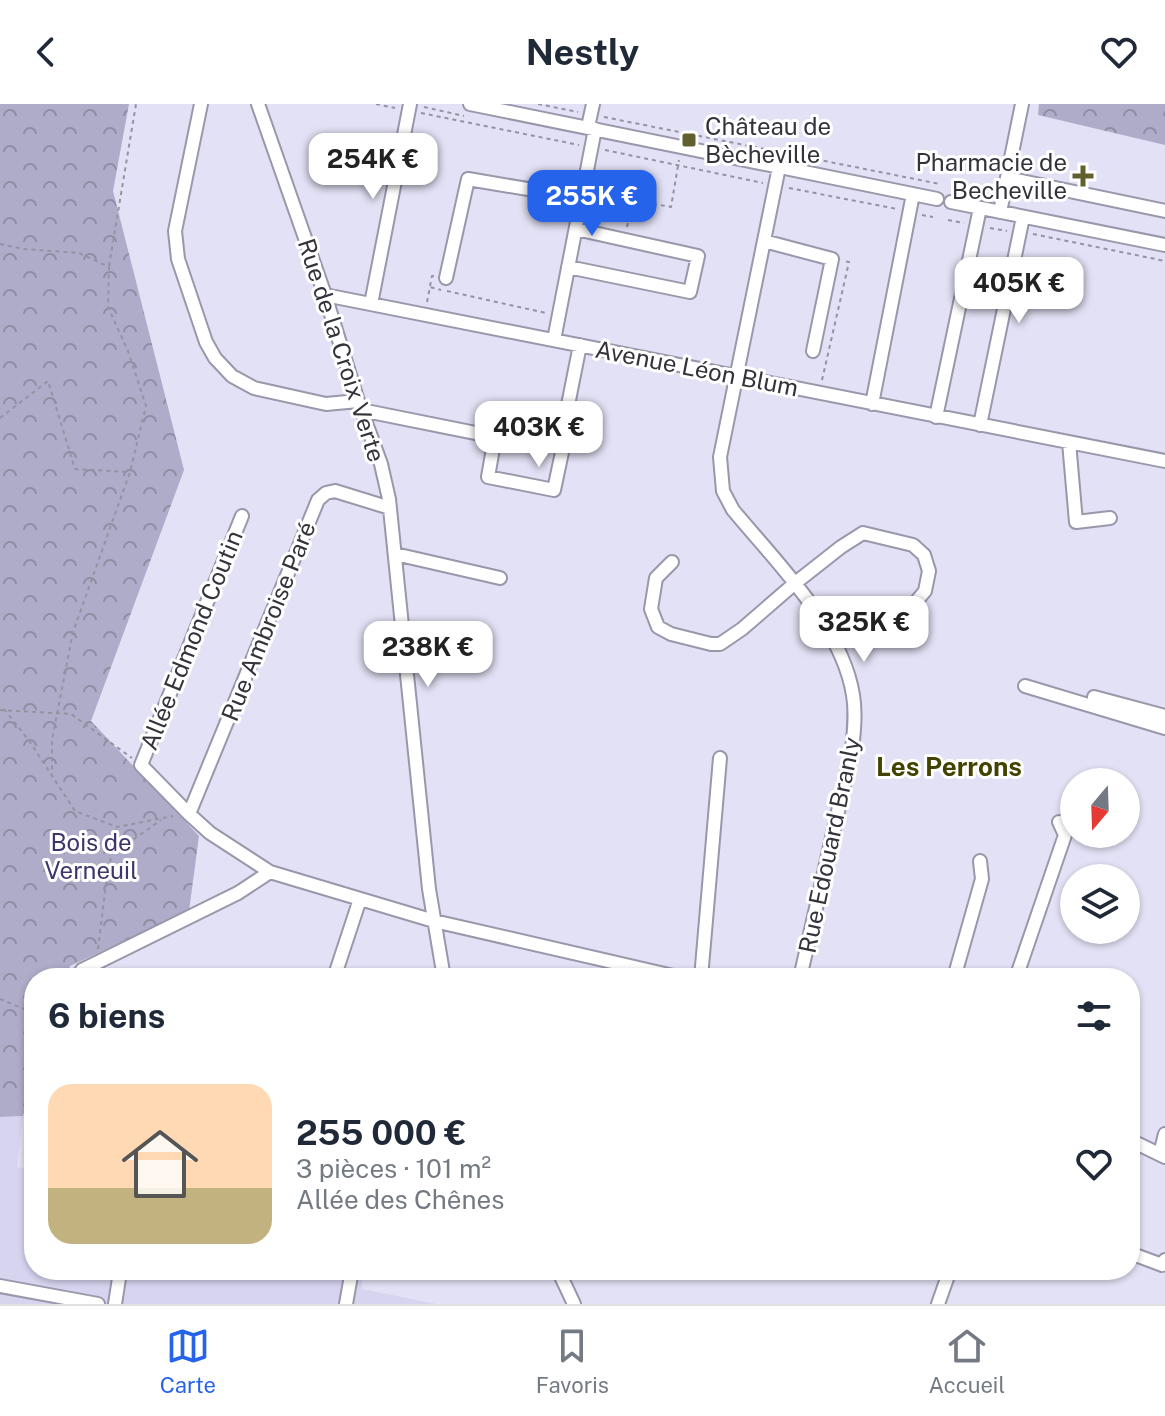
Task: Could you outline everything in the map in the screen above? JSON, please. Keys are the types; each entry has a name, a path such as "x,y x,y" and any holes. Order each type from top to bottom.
{"street":[{"path":"201,104 175,231 178,259 206,342 215,358 232,376 254,388 326,404 360,405 525,443 542,439 566,419"},
{"name":"Rue de la Croix Verte","path":"258,104 381,464 390,508 429,889 442,968"},
{"path":"470,104 592,119 682,147 937,199"},
{"path":"1000,212 1022,104"},
{"path":"371,304 410,107"},
{"path":"554,340 591,148 592,119"},
{"name":"Rue Edouard Branly","path":"779,167 720,457 723,491 733,510 826,625 844,660 853,696 855,723 852,750 802,968"},
{"path":"1007,178 1165,211"},
{"path":"446,278 468,179 581,198"},
{"path":"872,404 913,194"},
{"path":"951,202 1165,245"},
{"path":"936,417 980,208"},
{"path":"980,425 1023,217"},
{"path":"568,267 690,292 698,256 576,229"},
{"path":"764,241 832,259 813,351"},
{"name":"Avenue Léon Blum","path":"325,295 1165,461"},
{"path":"495,437 488,477 554,490 580,345"},
{"path":"1069,442 1076,522 1110,518"},
{"name":"Rue Ambroise Paré","path":"189,814 318,500 326,493 335,491 390,508"},
{"name":"Allée Edmond Coutin","path":"141,765 242,516"},
{"path":"672,562 656,578 651,609 658,627 671,634 711,644 720,644 742,629 794,584 863,533 913,545 924,555 929,571 925,591 910,609"},
{"path":"395,554 500,578"},
{"path":"406,647 478,664"},
{"path":"1025,686 1165,728"},
{"path":"1094,697 1165,716"},
{"path":"702,968 720,758"},
{"path":"141,765 210,833 270,872 434,921 628,968"},
{"path":"1019,968 1065,835 1059,822"},
{"path":"957,968 982,879 980,861"},
{"path":"86,968 238,893 270,872"},
{"path":"337,968 360,899"},
{"path":"1140,1145 1162,1156 1165,1134"},
{"path":"1140,1256 1164,1262"},
{"path":"115,1304 119,1280"},
{"path":"346,1304 350,1280"},
{"path":"563,1280 574,1304"},
{"path":"938,1304 946,1280"},
{"path":"0,1286 98,1304"}],"path":[{"path":"52,774 52,740 73,632 130,472 146,406 128,351 108,307 109,267 136,104"},
{"path":"376,104 410,107 591,148 933,217"},
{"path":"538,104 592,119 940,184"},
{"path":"624,240 633,200 671,207 682,147"},
{"path":"948,220 1165,261"},
{"path":"0,244 79,253 109,267"},
{"path":"819,393 849,262 832,259"},
{"path":"424,314 430,287 559,315"},
{"path":"0,418 48,381 75,469 130,472"},
{"path":"2,709 71,714 141,765"},
{"path":"2,709 52,774 75,811 117,827 189,814"},
{"path":"113,854 163,818"},
{"path":"97,963 106,884 117,827"},
{"path":"0,999 24,1009"}],"shaded area":[{"path":"23,1116 17,1167 24,1168 24,1280 362,1280 362,1289 436,1304 0,1304 0,1117"}],"green space":[{"name":"Bois de Verneuil","path":"0,104 129,104 113,191 184,470 91,721 199,836 189,911 70,968 24,968 24,1113 23,1116 0,1117"},
{"path":"1039,104 1165,104 1165,145 1038,115"}],"place":[{"name":"Château de Bècheville","path":"689,140"},
{"name":"Pharmacie de Becheville","path":"1083,176"}],"district":[{"name":"Les Perrons","path":"949,766"}]}
